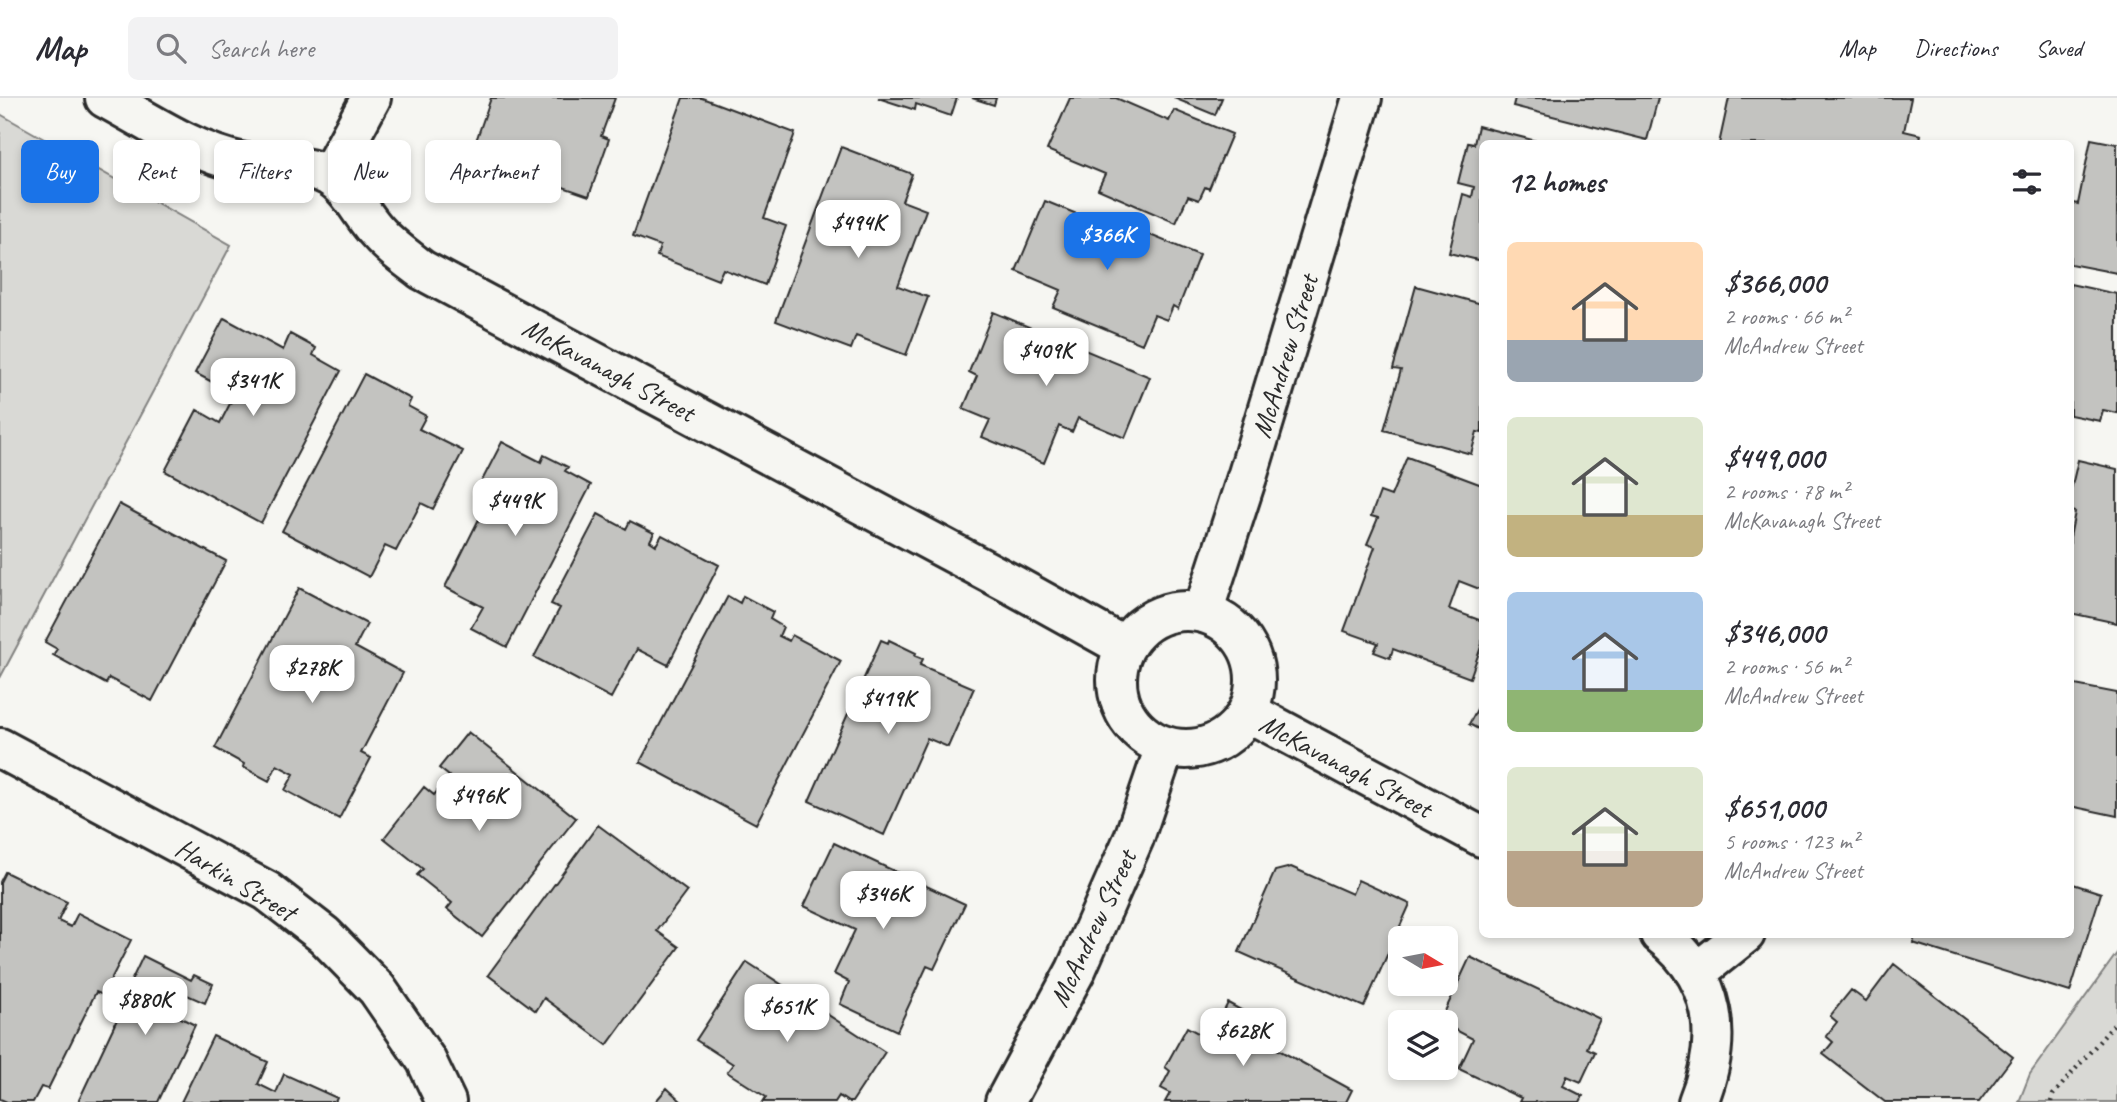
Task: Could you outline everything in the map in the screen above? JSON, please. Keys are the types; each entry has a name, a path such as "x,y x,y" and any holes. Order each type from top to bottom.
{"street":[{"path":"105,98 195,147 239,162 299,168 328,176"},
{"path":"348,140 371,98"},
{"name":"McAndrew Street","path":"1203,612 1252,461 1362,98"},
{"name":"McKavanagh Street","path":"356,203 373,227 397,252 422,270 1125,647"},
{"path":"1180,610 1203,612 1222,621 1238,634 1249,651 1255,671 1254,692 1248,712 1233,732 1212,744 1189,750 1165,747 1146,738 1132,724 1121,707 1117,667 1125,647 1138,629 1158,616 1180,610"},
{"name":"McKavanagh Street","path":"1248,712 1479,835"},
{"name":"Harkin Street","path":"0,747 267,891 324,934 377,989 426,1060 446,1102"},
{"name":"McAndrew Street","path":"1004,1102 1076,970 1134,838 1165,747"},
{"path":"1665,938 1679,949 1696,973 1709,1000 1712,1033 1710,1073 1698,1102"},
{"path":"1696,973 1740,938"}],"path":[{"path":"2050,1102 2053,1095 2117,1021"}],"shaded area":[{"path":"0,114 46,140 21,140 21,203 99,203 99,170 113,178 113,203 157,203 231,245 0,678"},
{"path":"2117,953 2117,1102 2019,1102 2030,1074"}],"building":[{"path":"491,98 615,98 601,136 609,139 589,196 561,186 561,140 476,140"},
{"path":"683,98 702,98 795,133 764,218 786,226 765,285 723,269 718,280 657,256 660,246 633,236"},
{"path":"878,98 957,98 951,116 916,104 915,110"},
{"path":"972,98 996,98 994,105"},
{"path":"1070,98 1116,98 1169,121 1174,110 1232,134 1209,189 1205,187 1199,200 1188,196 1176,223 1098,189 1105,174 1047,150"},
{"path":"1174,98 1222,98 1215,115"},
{"path":"1515,98 1658,98 1647,140 1513,106"},
{"path":"1729,98 1911,98 1904,131 1921,135 1920,140 1720,140"},
{"path":"1478,126 1532,140 1479,140 1479,260 1449,253 1463,194 1472,197 1474,187 1458,183 1468,143 1474,144"},
{"path":"2091,139 2117,144 2117,273 2074,265 2074,203 2078,204"},
{"path":"841,147 912,174 902,201 926,210 898,286 928,297 906,355 856,336 851,349 776,321"},
{"path":"1045,201 1135,238 1138,230 1199,255 1178,309 1173,306 1167,320 1154,315 1142,344 1053,307 1061,290 1016,271"},
{"path":"2074,285 2117,294 2117,413 2103,410 2100,421 2074,416"},
{"path":"1416,286 1479,303 1479,432 1471,454 1384,430 1401,370 1393,369"},
{"path":"993,312 1150,377 1125,438 1078,418 1072,432 1059,426 1044,463 982,437 990,420 963,409 977,376 969,372"},
{"path":"224,318 283,350 290,334 316,348 313,355 341,371 261,523 165,471 197,410 220,423 235,394 195,373"},
{"path":"364,374 411,399 408,406 426,416 419,429 463,451 433,509 421,503 396,551 385,546 369,577 282,531"},
{"path":"502,442 541,462 544,455 568,467 565,471 591,485 507,647 471,628 483,607 445,587 487,503 474,496"},
{"path":"1407,457 1479,484 1479,589 1459,581 1449,609 1479,620 1479,652 1470,678 1393,649 1390,658 1374,652 1378,643 1344,631 1375,547 1367,544 1378,518 1371,516 1380,492 1391,496"},
{"path":"2078,460 2117,469 2117,623 2074,614 2074,477"},
{"path":"119,504 226,561 152,701 109,678 106,684 53,655 57,649 45,642"},
{"path":"598,514 626,529 630,521 654,533 650,541 656,545 662,535 719,565 668,665 637,649 611,698 534,657 560,608 551,604"},
{"path":"299,588 367,624 355,647 403,673 361,753 371,758 339,819 285,790 294,774 277,765 269,781 215,748"},
{"path":"728,596 740,603 743,596 773,612 770,619 783,627 779,636 789,641 792,635 841,661 756,824 640,762"},
{"path":"881,640 888,643 889,640 916,653 915,656 923,659 920,665 974,688 948,747 927,738 884,835 809,801"},
{"path":"2074,685 2117,693 2117,816 2074,807"},
{"path":"1479,706 1479,729 1469,724"},
{"path":"468,732 576,818 482,937 447,909 452,903 417,875 423,869 384,838 424,787 434,795 449,776 439,768"},
{"path":"598,825 687,891 657,931 679,947 607,1045 544,998 536,1011 488,975"},
{"path":"834,843 965,904 934,969 927,966 897,1031 840,1004 849,982 834,974 855,930 804,906"},
{"path":"1291,867 1352,894 1358,880 1410,904 1400,926 1388,926 1388,953 1364,1007 1239,952 1275,871"},
{"path":"5,872 67,902 58,921 71,927 78,913 131,940 103,995 96,992 48,1089 41,1087 33,1102 7,1102 0,1099 0,882"},
{"path":"2074,884 2101,893 2070,992 1913,943 1915,938 2074,938"},
{"path":"143,956 191,980 194,975 213,984 205,1003 185,994 175,1015 195,1025 158,1102 78,1102 120,1013 117,1011"},
{"path":"1470,957 1600,1019 1587,1048 1595,1052 1581,1082 1567,1076 1563,1086 1583,1096 1580,1102 1519,1102 1521,1098 1459,1069 1473,1039 1458,1031 1458,1010 1446,1010 1452,996 1458,996 1458,983"},
{"path":"747,962 885,1052 852,1102 839,1096 835,1102 763,1102 766,1097 727,1072 733,1064 696,1040"},
{"path":"1894,964 2013,1057 1979,1102 1885,1102 1823,1054 1833,1042 1826,1036 1837,1022 1830,1016 1851,990 1866,1001"},
{"path":"1228,1003 1274,1028 1266,1043 1352,1090 1346,1102 1165,1102 1170,1093 1161,1088 1170,1071 1165,1067 1187,1027 1209,1039"},
{"path":"213,1036 268,1062 258,1084 276,1093 284,1074 337,1098 335,1102 181,1102"},
{"path":"667,1088 682,1102 655,1102"}]}
